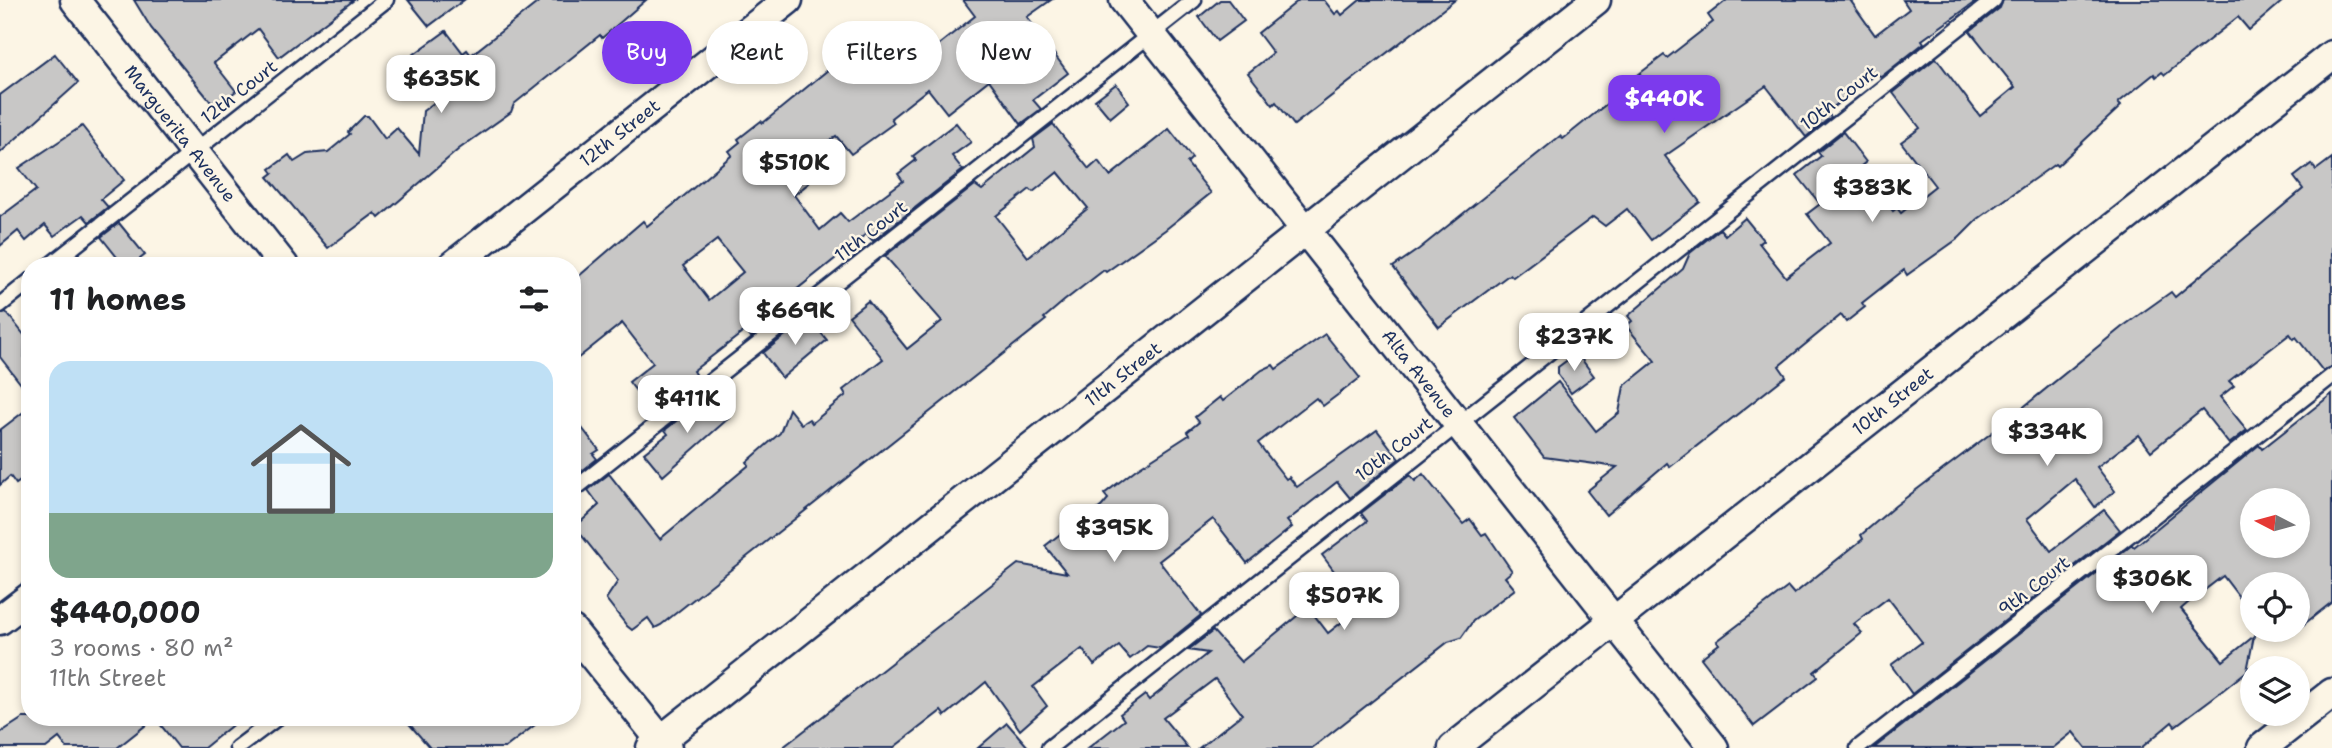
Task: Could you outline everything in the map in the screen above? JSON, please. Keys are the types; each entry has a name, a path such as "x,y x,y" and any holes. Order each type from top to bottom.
{"street":[{"name":"Marguerita Avenue","path":"75,0 277,257"},
{"name":"12th Street","path":"463,257 788,0"},
{"name":"Alta Avenue","path":"1124,0 1714,748"},
{"name":"11th Street","path":"659,745 1596,0"},
{"name":"10th Street","path":"1453,748 2332,55"},
{"path":"0,620 21,604"},
{"path":"581,642 659,745"},
{"path":"2262,748 2332,693"}],"lane":[{"name":"12th Court","path":"60,257 386,0"},
{"name":"11th Court","path":"581,484 1194,0"},
{"name":"10th Court","path":"1049,748 1994,0"},
{"path":"0,304 21,288"},
{"name":"9th Court","path":"1858,748 2332,376"},
{"path":"237,748 266,726"}],"building":[{"path":"134,0 354,0 279,57 258,29 214,63 236,91 215,107 151,28"},
{"path":"408,0 464,0 429,26"},
{"path":"541,0 646,0 622,21 602,21 602,38 600,35 514,104 511,112 459,149 379,218 375,213 328,248 268,177 273,173 270,169 289,155 294,162 307,154 328,152 350,134 348,132 364,116 368,116 385,139 397,128 419,154 423,111 444,95 413,55 446,31 463,53 467,50 471,55"},
{"path":"963,0 1051,0 1027,17 1030,21 969,21 975,16"},
{"path":"1220,0 1228,0 1244,21 1217,41 1199,17"},
{"path":"1299,0 1324,0 1335,14 1339,11 1342,15 1360,0 1455,0 1294,125 1276,102 1273,105 1248,73 1273,53 1258,33"},
{"path":"1727,0 1850,0 1875,35 1909,9 1903,0 1978,0 1922,40 1924,43 1881,77 1877,73 1827,112 1831,117 1806,137 1766,86 1665,156 1700,202 1651,240 1627,209 1605,226 1593,217 1513,277 1510,274 1439,327 1393,267 1560,136 1563,139 1619,94 1616,91 1664,55 1667,58 1713,22 1708,15"},
{"path":"2003,0 2284,0 2249,30 2238,17 2165,75 2162,72 2156,77 2154,74 2118,103 2121,106 2057,166 2055,164 1978,219 1959,238 1907,275 1904,270 1862,303 1865,307 1846,322 1841,315 1779,366 1786,376 1670,467 1667,463 1606,515 1587,491 1617,467 1544,457 1514,418 1558,382 1596,431 1619,413 1624,386 1655,361 1626,326 1632,321 1628,316 1683,269 1690,253 1720,229 1725,235 1745,218 1763,240 1759,243 1786,277 1830,243 1807,214 1820,204 1797,175 1821,156 1818,152 1843,132 1866,162 1860,167 1893,211 1897,208 1901,213 1935,186 1901,142 1920,128 1893,93 1936,58 1980,116 2015,87 1970,31 2000,8"},
{"path":"956,31 956,84 984,84 947,113 928,89 891,118 894,123 851,154 836,136 802,162 805,165 799,170 809,183 794,195 820,230 840,213 848,222 903,181 898,174 916,160 913,156 956,123 971,142 952,156 963,170 873,241 866,234 790,295 796,302 751,337 746,330 693,371 698,379 654,414 629,382 653,363 622,323 581,356 581,274 643,221 647,226 678,201 732,155 729,151 740,142 738,139 761,121 763,123 822,75 822,84 942,84 942,42","holes":["717,240 743,272 709,300 683,266"]},
{"path":"55,54 78,83 0,153 0,95"},
{"path":"1056,57 1068,73 1056,82"},
{"path":"992,84 1054,84 1033,100 1041,109 1021,124"},
{"path":"1116,84 1129,102 1110,118 1095,100"},
{"path":"1053,124 1089,169 1098,161 1110,176 1169,129 1192,158 1187,163 1211,193 1165,230 1106,272 1104,270 1064,301 1044,318 1046,320 661,625 655,628 648,618 632,630 627,626 606,599 618,581 581,535 581,522 599,505 588,490 609,474 660,539 749,465 747,462 780,433 789,409 801,424 809,419 812,423 846,395 843,390 883,359 849,316 868,301 907,349 942,321 885,256 975,185 982,190 1035,147 1033,139","holes":["1058,172 1088,208 1028,257 996,216 1030,189 1033,192"]},
{"path":"82,126 124,180 101,199 108,207 89,222 83,215 54,236 45,225 26,241 18,231 0,246 0,217 36,190 19,168"},
{"path":"2332,158 2332,367 2323,371 2296,337 2294,339 2290,334 2229,381 2234,386 2220,397 2247,430 2229,444 2202,410 2151,451 2139,435 2097,467 2115,491 2095,507 2075,479 2027,519 2051,551 2104,510 2120,530 1912,694 1891,665 1922,642 1888,598 1854,624 1862,633 1814,672 1818,677 1754,726 1701,658 1719,644 1717,641 1788,587 1794,594 1863,539 1861,535 1895,506 1994,431 2122,327 2171,292 2175,297 2303,189 2294,177 2311,164 2316,170"},
{"path":"119,223 145,255 117,257 101,237"},
{"path":"6,312 21,331 21,384 0,357 0,314"},
{"path":"808,317 827,340 782,378 763,353"},
{"path":"1325,334 1360,378 1323,406 1316,398 1258,443 1286,479 1289,477 1297,487 1377,430 1399,459 1350,498 1337,482 1287,521 1292,527 1247,563 1213,519 1159,561 1201,615 1160,648 1147,646 1130,659 1119,646 1094,665 1082,649 1033,687 1047,706 1020,730 986,682 945,716 941,711 893,748 782,748 1018,564 1067,573 1045,546 1064,531 1067,534 1102,506 1108,499 1104,494 1135,470 1189,435 1187,432 1199,422 1195,417 1220,397 1223,401 1262,370 1273,365 1276,369"},
{"path":"1577,353 1594,376 1571,393 1558,375 1558,367"},
{"path":"710,394 729,418 663,476 644,453 668,434 665,430"},
{"path":"2332,394 2332,602 2310,619 2310,572 2240,572 2240,598 2223,576 2189,602 2181,609 2223,661 2247,642 2253,642 2250,656 2240,656 2240,677 2218,694 2175,726 2172,722 2141,748 2086,748 2073,732 2053,748 1874,748 2132,545 2134,547 2259,445 2262,449"},
{"path":"21,414 21,480 16,484 10,476 0,485 0,430"},
{"path":"581,427 599,450 593,454 597,459 581,472"},
{"path":"1423,474 1463,524 1470,519 1482,535 1486,533 1512,571 1505,577 1515,589 1473,621 1461,638 1448,642 1312,748 1199,748 1242,714 1215,679 1163,718 1188,748 1088,748 1124,720 1120,714 1145,695 1149,700 1208,653 1188,650 1213,631 1241,662 1308,607 1328,633 1361,607 1322,555 1367,521 1361,513 1410,475 1415,481"},
{"path":"21,719 21,726 145,726 117,748 67,748 59,738 46,748 0,748 0,733"},
{"path":"1007,723 1029,748 978,748"},
{"path":"161,726 231,726 204,748 179,748"},
{"path":"411,726 534,726 505,748 430,748"}]}
